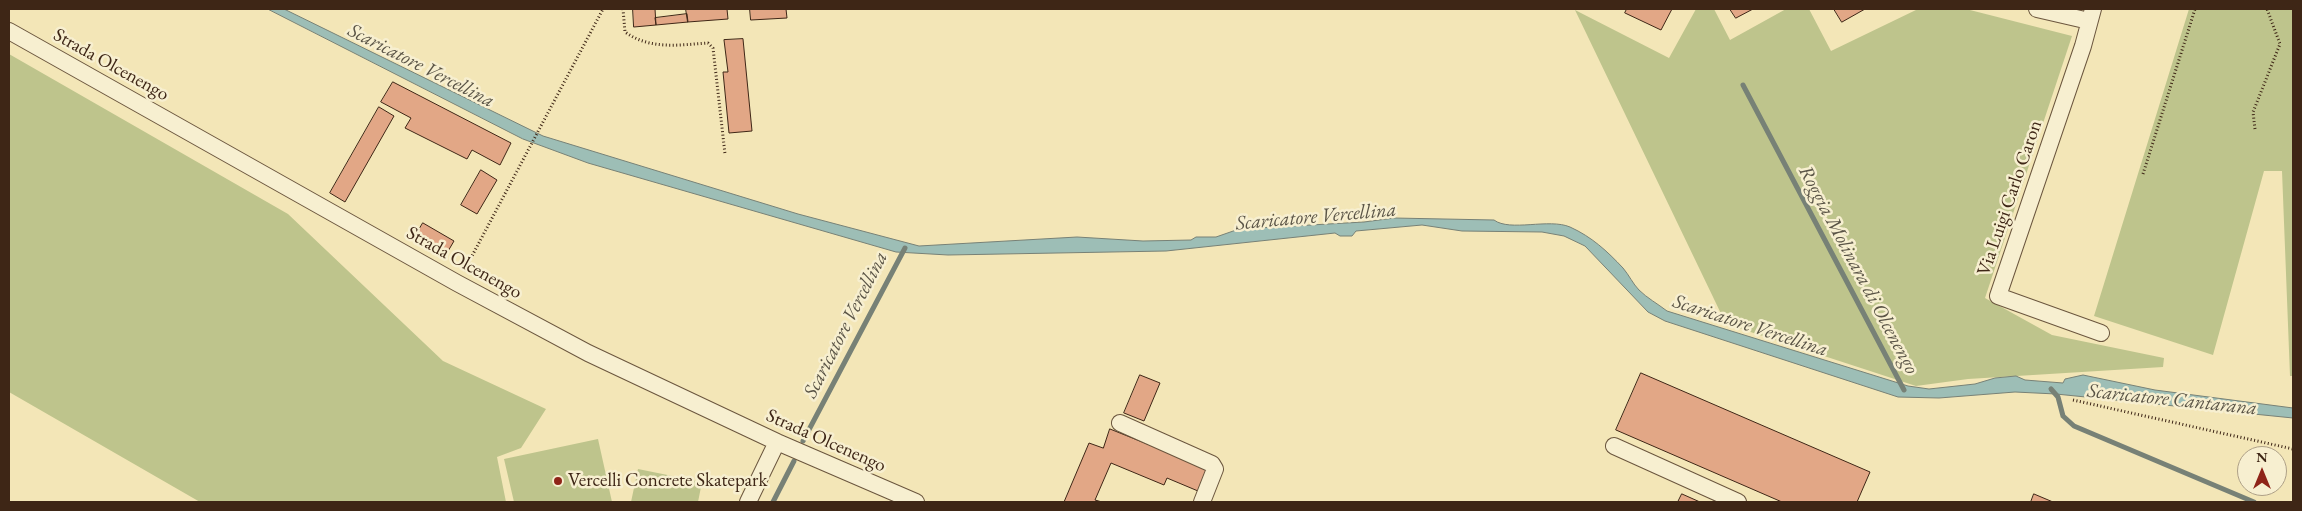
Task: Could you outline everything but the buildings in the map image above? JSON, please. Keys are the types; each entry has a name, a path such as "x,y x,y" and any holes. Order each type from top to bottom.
{"street":[{"path":"2037,9 2091,15"},
{"name":"Via Luigi Carlo Caron","path":"2091,15 2083,46 1998,296 2102,333"},
{"name":"Strada Olcenengo","path":"9,30 457,283 588,354 777,442 916,502"},
{"path":"1120,423 1212,464 1215,469 1202,502"},
{"path":"748,502 777,442"},
{"path":"1614,446 1738,502"}],"path":[{"path":"457,283 603,9"},
{"path":"623,9 625,32 637,41 660,46 708,43 713,48 725,154"},
{"path":"2143,174 2195,9"},
{"path":"2255,129 2253,112 2280,44 2268,9"},
{"path":"2073,400 2293,449"}],"green space":[{"path":"1696,9 1714,9 1730,40 1786,9 1809,9 1831,51 1918,9 1966,9 2072,36 1985,298 2052,335 2164,358 2163,367 1968,379 1916,386 1726,324 1575,10 1669,58"},
{"path":"2189,9 2293,9 2293,376 2290,376 2282,171 2264,171 2213,355 2094,316"},
{"path":"9,54 288,214 443,361 546,409 521,448 497,457 506,502 200,502 9,392"},
{"name":"Vercelli Concrete Skatepark","path":"598,439 612,502 514,502 504,459"},
{"path":"638,469 702,482 698,502 631,502"}],"water":[{"name":"Scaricatore Cantarana","path":"268,9 284,9 543,136 798,214 919,246 1077,237 1143,241 1191,240 1196,237 1216,237 1239,229 1364,222 1394,218 1494,220 1510,225 1561,225 1578,231 1599,245 1623,268 1639,290 1667,311 1908,386 1929,389 1975,384 1995,378 2016,376 2025,380 2063,383 2065,379 2083,375 2155,390 2293,408 2293,418 2056,394 2015,392 1939,398 1898,397 1665,321 1648,312 1585,246 1564,236 1542,232 1462,231 1422,225 1356,231 1352,236 1340,236 1335,233 1166,251 948,255 896,252 588,163 523,139"}],"waterway":[{"name":"Roggia Molinara di Olcenengo","path":"1743,85 1904,390"},
{"name":"Scaricatore Vercellina","path":"803,441 905,248"},
{"name":"Roggia Molinara di Olcenengo","path":"2051,389 2058,397 2063,416 2074,426 2254,502"},
{"name":"Scaricatore Vercellina","path":"773,502 794,461"}],"place":[{"name":"Vercelli Concrete Skatepark","path":"558,481"}]}
